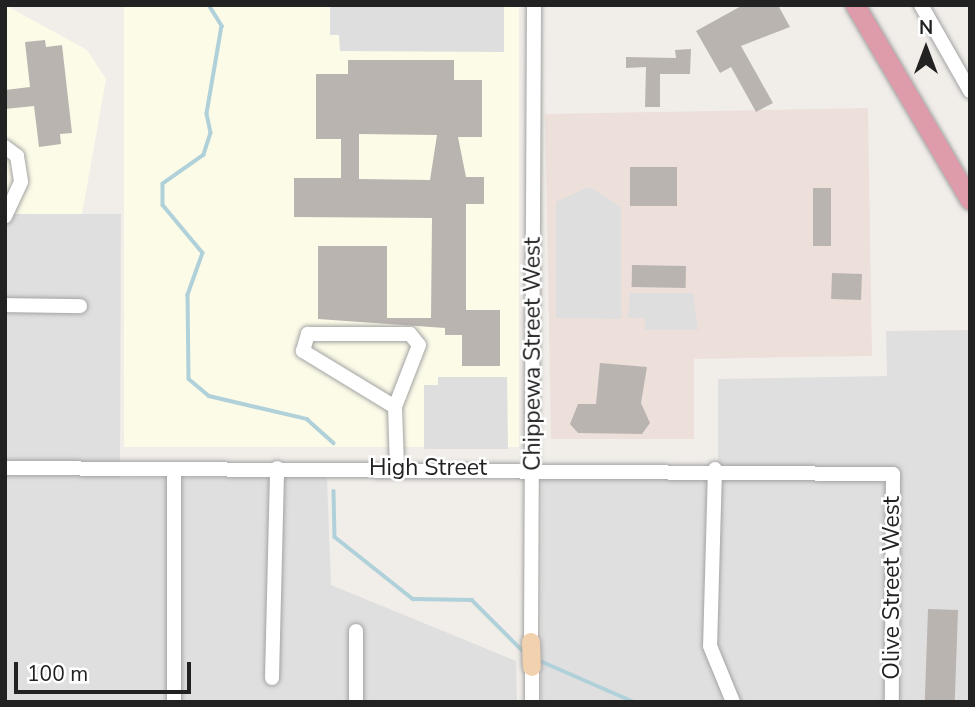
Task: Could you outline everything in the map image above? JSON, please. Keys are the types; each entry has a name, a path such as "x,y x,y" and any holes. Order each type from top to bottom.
{"highway":[{"path":"856,5 970,200"}],"main road":[{"name":"Chippewa Street West","path":"531,642 532,667"}],"street":[{"name":"Chippewa Street West","path":"531,642 534,5"},
{"path":"921,5 970,91"},
{"path":"5,217 21,182 11,152"},
{"path":"5,305 80,306"},
{"path":"396,408 303,351 308,334 410,334 419,345 396,408 397,468"},
{"name":"High Street","path":"5,468 174,470 533,467 893,474"},
{"path":"272,678 277,468"},
{"path":"715,469 710,646 733,702"},
{"path":"174,470 174,702"},
{"name":"Olive Street West","path":"892,702 893,474"},
{"path":"356,631 356,702"},
{"name":"Chippewa Street West","path":"532,667 532,702"}],"shaded area":[{"path":"5,5 87,50 106,79 82,214 5,214"},
{"path":"124,5 519,5 519,447 124,447"},
{"path":"330,5 504,5 504,52 340,51 339,35 330,35"},
{"path":"868,108 872,356 694,359 694,439 551,439 545,114"},
{"path":"589,187 621,207 621,319 556,318 556,202"},
{"path":"5,214 121,214 120,478 327,477 331,585 516,661 517,702 5,702"},
{"path":"630,293 693,293 698,330 645,330 645,318 628,318"},
{"path":"970,330 970,702 541,702 542,473 718,473 718,379 887,376 886,331"},
{"path":"438,377 507,377 508,449 424,449 424,385 438,385"}],"building":[{"path":"743,5 778,5 790,27 741,46 773,103 756,112 731,67 720,73 696,31"},
{"path":"45,40 46,47 62,45 72,133 60,134 61,144 39,147 34,106 5,109 5,90 30,87 25,42"},
{"path":"691,49 690,74 660,74 660,107 645,107 646,67 626,68 626,57 676,58 675,50"},
{"path":"348,60 454,60 454,80 482,80 482,137 458,137 466,177 484,177 484,204 466,204 466,310 500,310 500,366 462,366 462,335 445,335 445,328 318,319 318,246 387,246 387,318 431,318 432,218 294,217 294,178 341,178 341,139 316,139 316,74 348,74","holes":["359,134 437,135 430,180 359,179"]},
{"path":"630,167 677,167 677,206 630,206"},
{"path":"813,188 831,188 831,246 813,246"},
{"path":"632,265 686,266 686,288 632,287"},
{"path":"832,273 862,274 861,300 831,299"},
{"path":"600,363 647,367 641,403 650,423 642,434 578,433 570,424 578,404 596,404"},
{"path":"928,609 958,610 955,702 925,702"}],"waterway":[{"path":"209,5 222,26 207,114 211,133 204,155 163,184 163,205 203,253 188,295 189,379 209,396 307,419 334,443"},
{"path":"334,491 335,537 413,599 472,600 525,653"},
{"path":"538,660 634,702"}]}
